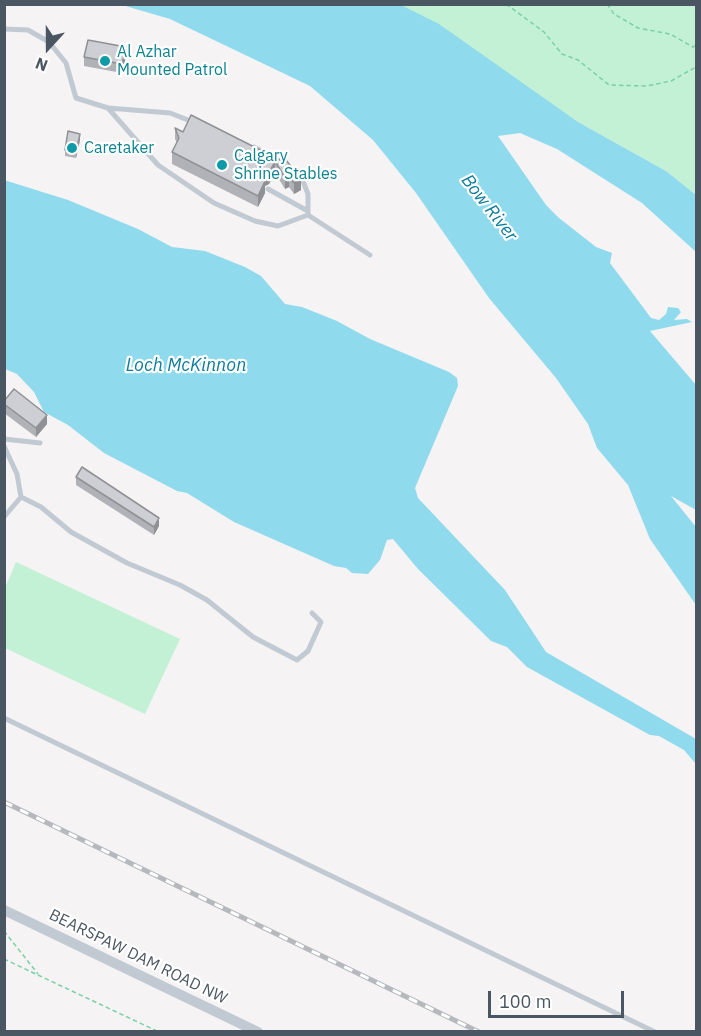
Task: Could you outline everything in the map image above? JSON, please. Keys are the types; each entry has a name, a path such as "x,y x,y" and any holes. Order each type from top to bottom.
{"street":[{"name":"BEARSPAW DAM ROAD NW","path":"4,910 258,1032"}],"lane":[{"path":"4,28 28,30 50,42 66,63 76,98 108,108 170,113 204,126"},
{"path":"108,108 158,165 214,203 255,221 278,226 307,213"},
{"path":"242,142 271,154 301,176 308,194 307,213"},
{"path":"267,189 370,255"},
{"path":"4,439 40,443"},
{"path":"4,446 17,474 21,496"},
{"path":"5,515 21,496"},
{"path":"21,496 41,507 80,537 128,563 180,585 207,600 253,637 297,660 308,651 321,622 312,613"},
{"path":"4,718 655,1032"}],"path":[{"path":"506,4 544,32 562,54 578,60 609,85 646,86 671,81 696,67"},
{"path":"608,4 614,14 638,28 670,34 695,46 696,50"},
{"path":"4,931 38,974"},
{"path":"4,958 159,1032"}],"green space":[{"path":"401,5 696,5 696,195 666,171 578,122"},
{"path":"16,562 180,639 145,714 5,648 5,588"}],"water":[{"name":"Bow River","path":"122,5 401,5 439,24 578,122 666,171 696,195 696,252 642,203 557,149 520,133 498,136 546,205 596,247 612,253 610,263 651,318 659,320 666,314 668,307 678,308 681,312 674,320 687,319 692,322 650,331 696,385 696,510 671,496 696,527 696,605 650,539 628,485 597,448 588,424 556,378 489,298 416,193 373,140 310,86 170,19"},
{"name":"Loch McKinnon","path":"4,180 68,200 138,229 172,247 205,251 245,267 261,276 285,304 302,307 337,321 370,339 449,372 457,378 458,386 415,488 418,498 505,590 546,652 696,739 696,764 684,750 659,736 650,735 527,667 507,647 491,641 418,569 393,539 387,540 380,560 368,574 352,573 346,568 334,566 234,522 187,493 177,491 104,453 68,425 44,412 34,392 17,374 5,369"}],"building":[{"path":"88,40 126,47 122,64 84,57"},
{"name":"Calgary Shrine Stables","path":"191,115 284,162 286,160 301,179 294,183 289,176 285,178 275,161 269,173 264,176 265,181 258,196 172,152 179,138 175,128 183,132"},
{"name":"Caretaker","path":"68,131 80,134 76,152 65,150"},
{"path":"14,389 47,415 36,428 4,404"},
{"path":"82,467 159,518 154,527 76,477"}],"railway":[{"path":"4,802 479,1032"}],"place":[{"name":"Al Azhar Mounted Patrol","path":"105,61"},
{"name":"Caretaker","path":"72,148"},
{"name":"Calgary Shrine Stables","path":"222,165"}]}
